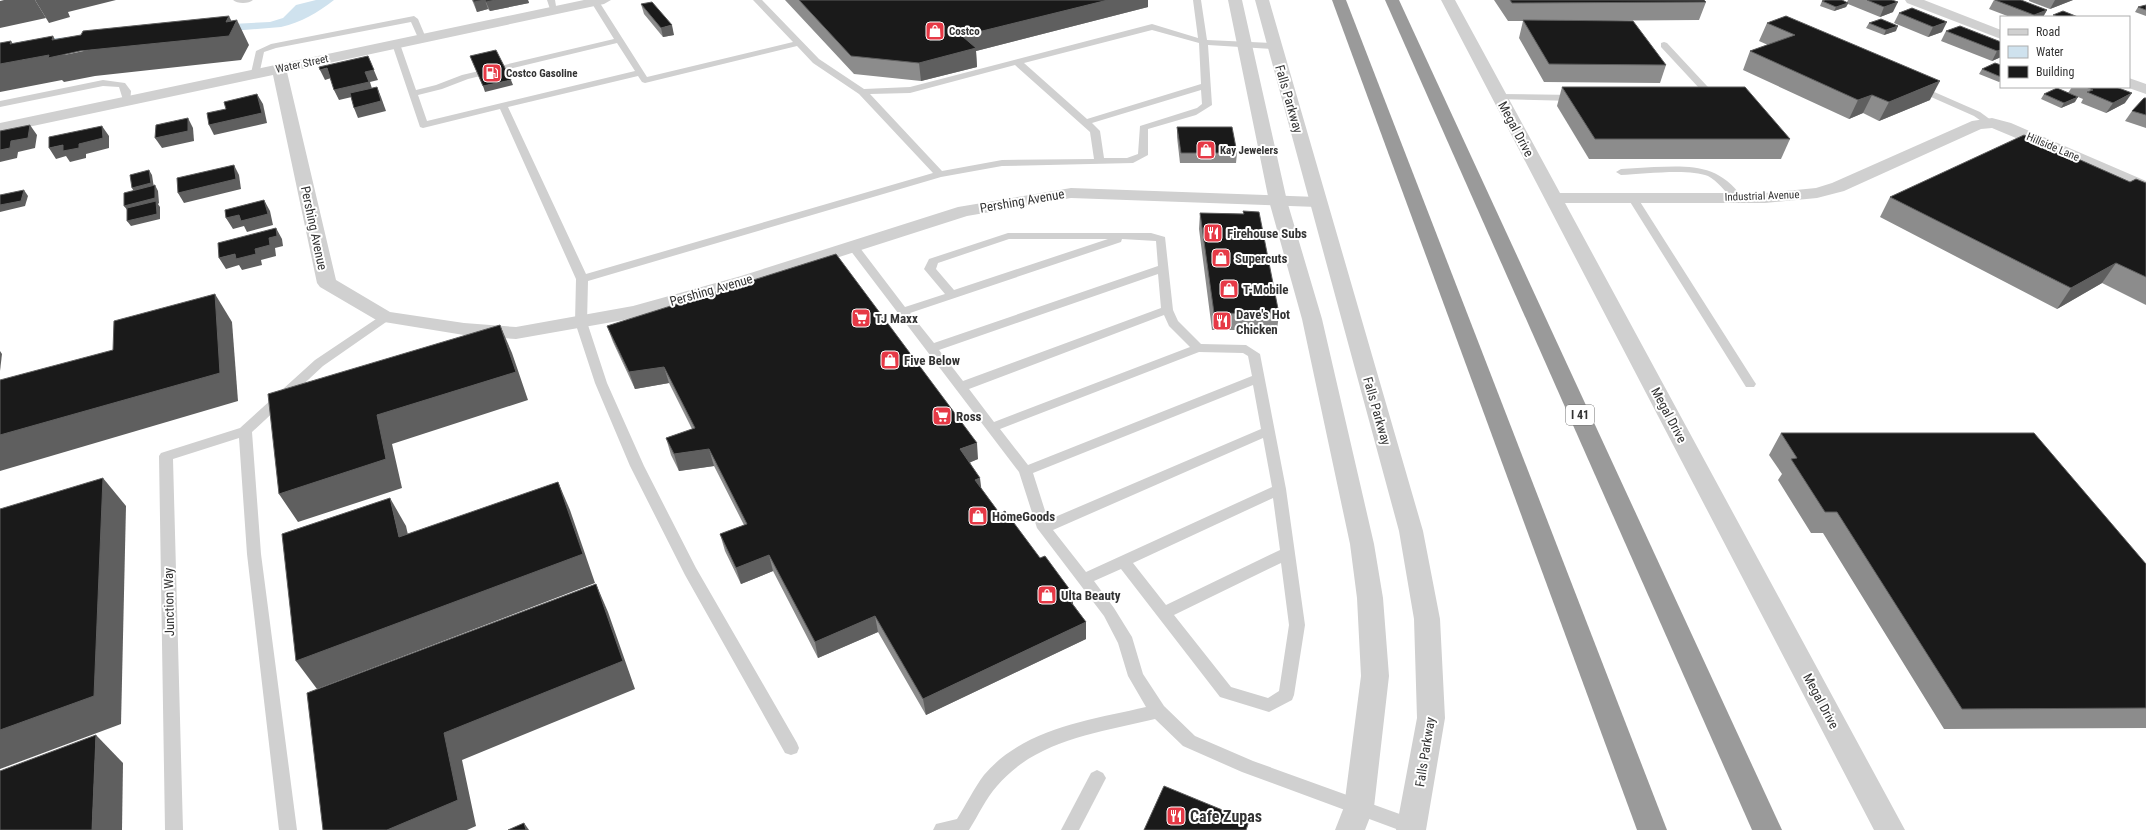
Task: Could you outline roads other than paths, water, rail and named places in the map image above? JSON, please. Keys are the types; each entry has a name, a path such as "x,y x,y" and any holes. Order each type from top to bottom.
{"highway":[{"path":"1339,0 1652,830"},
{"name":"I 41","path":"1392,0 1767,830"},
{"path":"1686,650 1777,830"}],"street":[{"path":"1235,0 1278,200 1312,319 1362,544 1370,598 1375,676 1359,807 1350,830"},
{"name":"Falls Parkway","path":"1262,0 1296,127 1310,165 1317,202 1411,531 1427,619 1431,718 1412,828"},
{"name":"Megal Drive","path":"1448,0 1890,830"},
{"path":"1912,0 2000,35"},
{"path":"1925,5 1939,0"},
{"name":"Water Street","path":"0,128 396,44 552,5 599,1"},
{"name":"Pershing Avenue","path":"279,68 327,283 386,316 464,329 516,333 635,312 748,280 964,211 1071,193 1317,202"},
{"path":"2130,83 2146,89"},
{"name":"Hillside Lane","path":"1958,133 1978,124 1990,123 2005,126 2146,187"},
{"name":"Industrial Avenue","path":"1553,198 1787,197 1817,193 1838,187 1958,133"}],"lane":[{"path":"237,0 249,0"},
{"path":"756,0 816,61 862,92 940,174"},
{"path":"582,279 940,174 1002,163 1129,161 1143,155 1143,128 1156,122 1197,113 1208,105 1205,86 1203,42 1197,0"},
{"path":"599,1 619,40 645,80 798,43"},
{"path":"256,73 260,51 274,46 414,19 422,38"},
{"path":"862,92 910,90 1152,27 1203,42 1274,46"},
{"path":"413,93 439,87 465,77 619,40"},
{"path":"396,44 423,125 640,73"},
{"path":"1664,45 1704,88 1702,94 1680,99"},
{"path":"1017,62 1087,122 1095,131 1099,162"},
{"path":"0,104 102,84 122,85 126,91 127,101"},
{"path":"1910,84 1976,114 1990,123"},
{"path":"1087,122 1205,86"},
{"path":"1499,97 1586,98"},
{"path":"503,106 582,279 581,322 601,383 637,466 690,571 791,748"},
{"path":"1621,172 1695,170 1709,173 1717,177 1737,197"},
{"path":"1632,197 1750,384"},
{"path":"952,295 930,269 933,261 1008,236 1152,236 1161,239 1167,310 1173,323 1198,348"},
{"path":"904,311 1129,236"},
{"path":"853,246 1025,471 1044,528 1108,612 1126,642 1136,676 1158,711 1189,741 1248,767 1359,807 1412,828"},
{"path":"932,348 1164,268"},
{"path":"961,387 1167,310"},
{"name":"Junction Way","path":"174,830 166,456 245,431 319,363 386,316"},
{"path":"993,428 1198,348 1246,349 1254,354 1279,489 1296,625 1286,695 1269,704 1226,692 1123,561"},
{"path":"1025,471 1259,378"},
{"path":"1044,528 1268,430"},
{"path":"245,431 254,554 288,830"},
{"path":"1083,580 1279,489"},
{"path":"1164,613 1288,553"},
{"path":"942,830 961,828 990,781 1019,754 1038,744 1071,732 1158,711"},
{"path":"1070,830 1097,778"}],"water":[{"path":"316,0 334,0 309,16 281,27 157,37 0,46 24,41 193,26 270,22 283,18 296,5"}],"place":[{"name":"Costco","path":"935,31"},
{"name":"Costco Gasoline","path":"492,73"},
{"name":"Kay Jewelers","path":"1206,150"},
{"name":"Firehouse Subs","path":"1213,233"},
{"name":"Supercuts","path":"1221,258"},
{"name":"T-Mobile","path":"1229,289"},
{"name":"TJ Maxx","path":"861,318"},
{"name":"Dave's Hot Chicken","path":"1222,321"},
{"name":"Five Below","path":"890,360"},
{"name":"Ross","path":"942,416"},
{"name":"HomeGoods","path":"978,516"},
{"name":"Ulta Beauty","path":"1047,595"},
{"name":"Cafe Zupas","path":"1176,816"}]}
